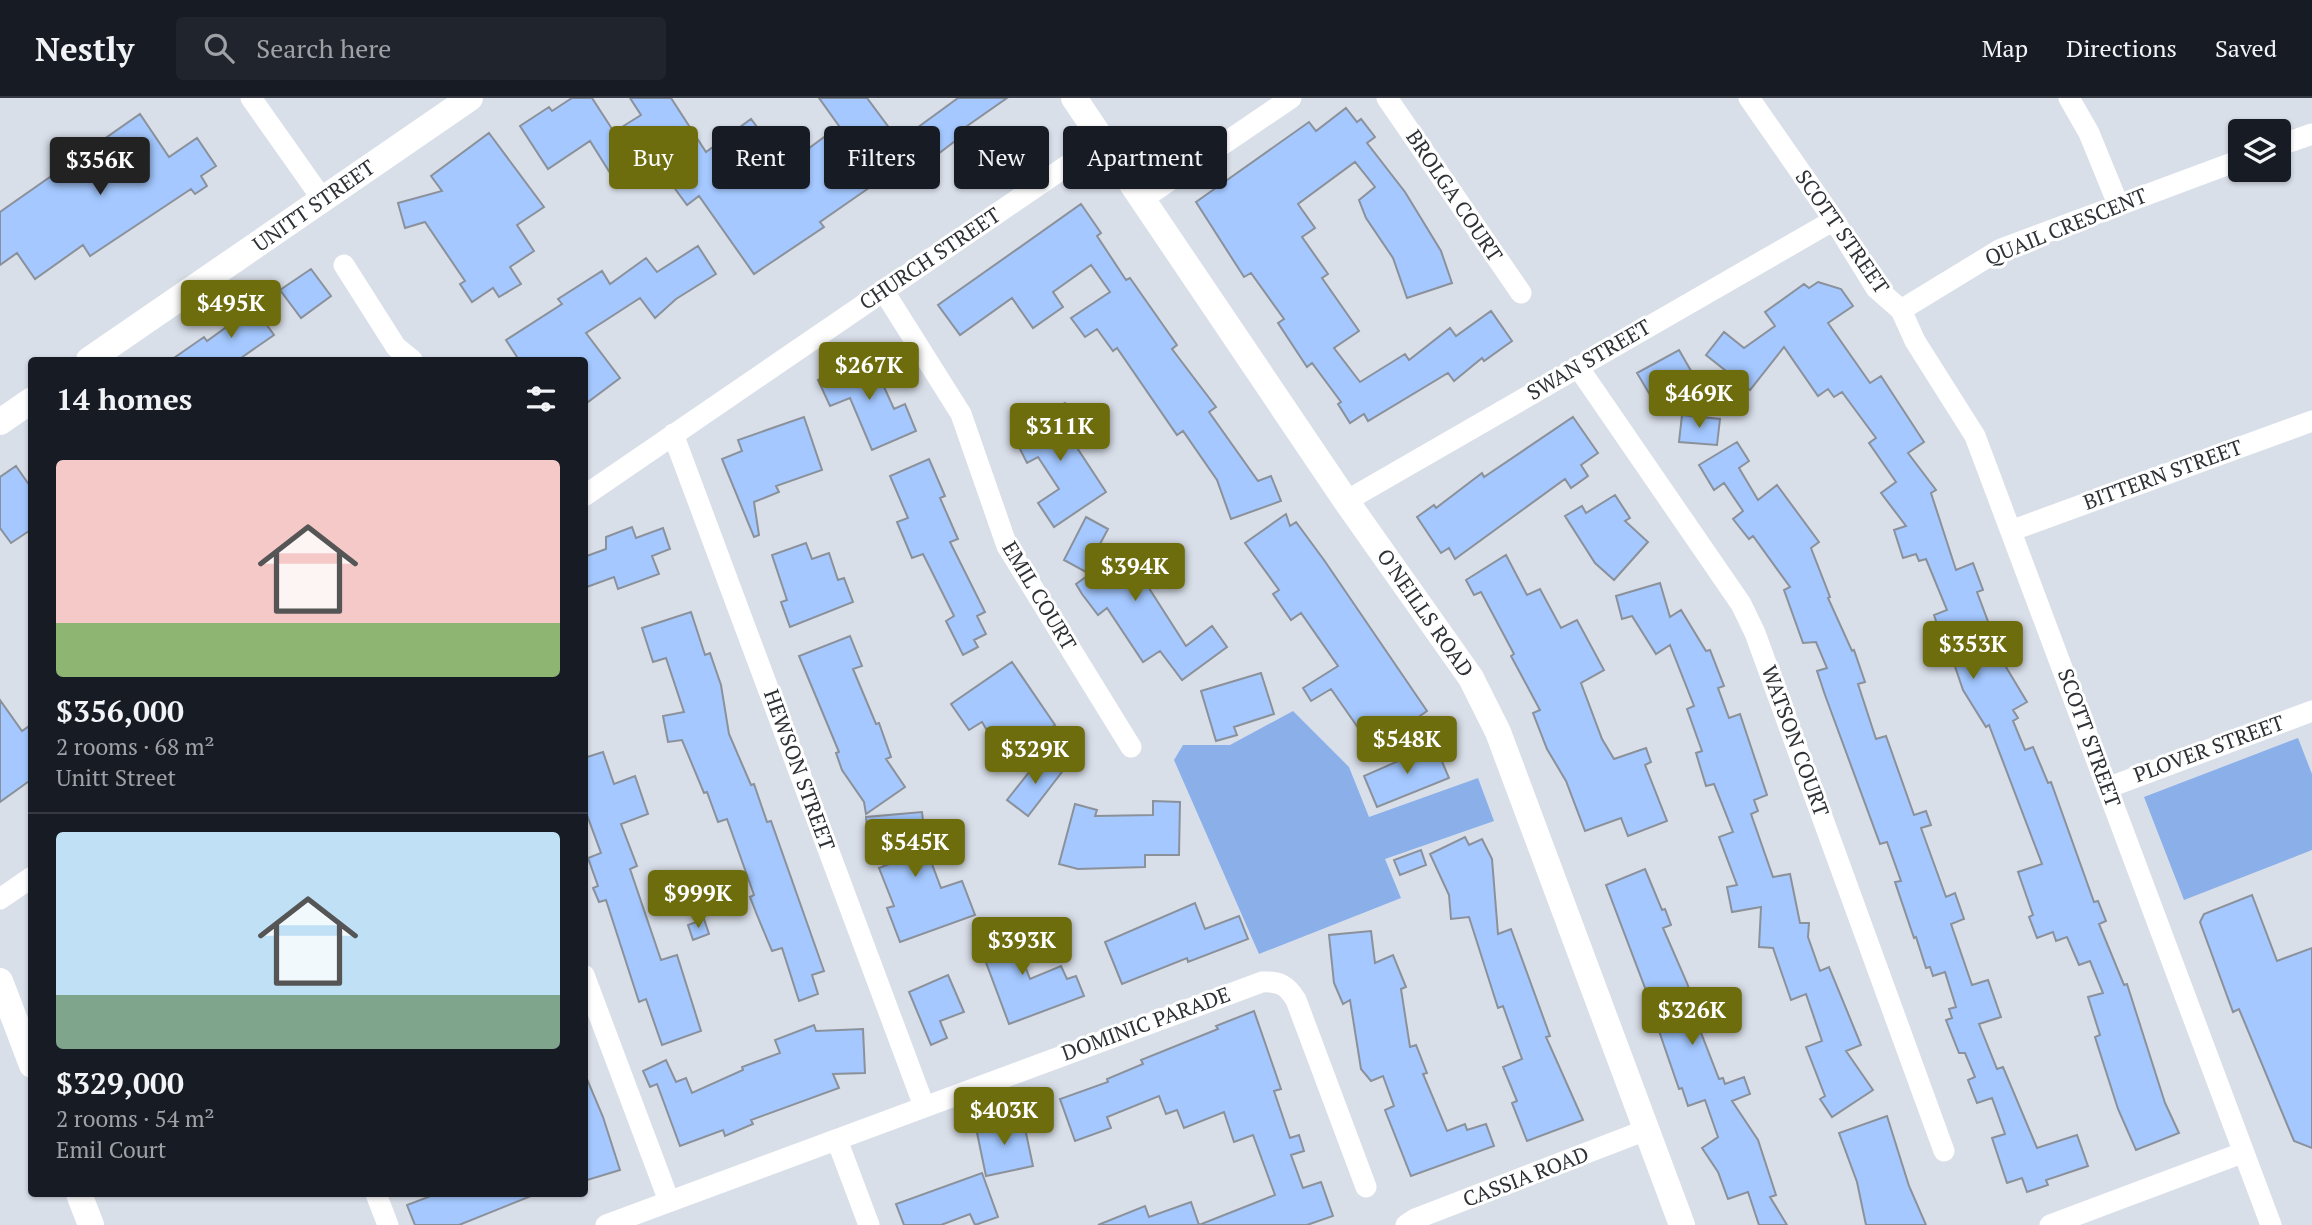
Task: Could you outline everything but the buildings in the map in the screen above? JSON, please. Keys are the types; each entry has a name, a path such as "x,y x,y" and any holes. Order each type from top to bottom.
{"street":[{"path":"251,98 323,200"},
{"name":"UNITT STREET","path":"93,357 470,98"},
{"name":"O'NEILLS ROAD","path":"1073,98 1093,126"},
{"path":"1141,200 1291,98"},
{"name":"BROLGA COURT","path":"1387,98 1521,293"},
{"name":"SCOTT STREET","path":"1749,98 1834,220 1876,288 1900,310 1915,341 1975,436 2013,530 2242,1153 2271,1225"},
{"path":"2069,98 2089,134 2118,204"},
{"path":"2291,141 2312,134"},
{"name":"QUAIL CRESCENT","path":"1900,310 2001,250 2228,164"},
{"name":"CHURCH STREET","path":"588,492 1063,168"},
{"name":"O'NEILLS ROAD","path":"1134,189 1346,501 1471,678 1498,732 1682,1225"},
{"name":"SWAN STREET","path":"1346,501 1834,220"},
{"path":"344,265 396,347 408,357"},
{"name":"EMIL COURT","path":"883,290 961,414 1007,547 1131,747"},
{"name":"WATSON COURT","path":"1578,366 1741,604 1755,633 1944,1151"},
{"path":"0,422 28,403"},
{"name":"BITTERN STREET","path":"2013,530 2312,421"},
{"name":"HEWSON STREET","path":"674,434 924,1106"},
{"name":"PLOVER STREET","path":"2107,788 2312,711"},
{"path":"0,899 28,880"},
{"path":"0,981 28,1054"},
{"name":"DOMINIC PARADE","path":"606,1225 1262,982 1277,981 1289,988 1296,1000 1366,1186"},
{"path":"588,986 668,1201"},
{"name":"CASSIA ROAD","path":"1406,1225 1415,1219 1646,1130"},
{"path":"837,1140 869,1225"},
{"path":"2050,1225 2242,1153"},
{"path":"80,1197 91,1225"},
{"path":"377,1197 388,1225"}],"shaded area":[{"path":"1293,711 1349,767 1369,817 1478,778 1494,821 1385,859 1401,898 1259,954 1174,760 1183,745 1230,745"},
{"path":"2298,738 2312,774 2312,850 2184,900 2144,797"}]}
